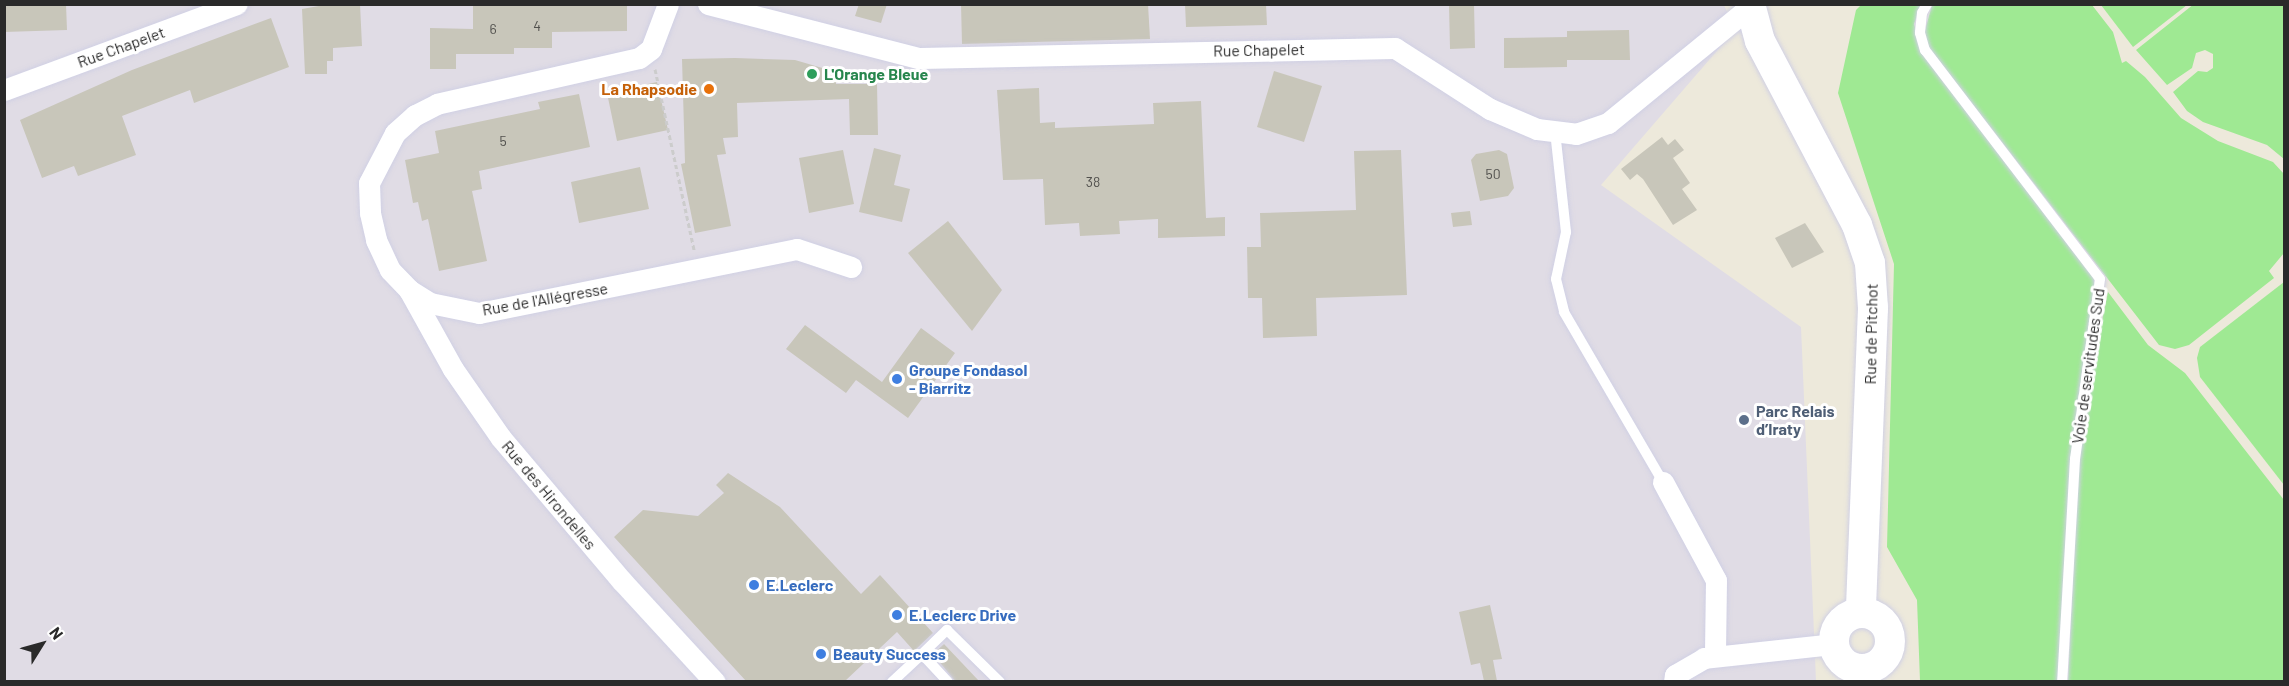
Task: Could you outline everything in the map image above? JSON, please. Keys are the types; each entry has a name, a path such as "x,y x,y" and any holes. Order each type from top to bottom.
{"street":[{"name":"Rue Chapelet","path":"4,90 237,4"},
{"path":"651,50 668,4"},
{"name":"Rue Chapelet","path":"708,4 919,57 1395,48 1490,109 1537,129 1575,134 1608,123 1758,5"},
{"name":"Rue de Pitchot","path":"1758,5 1770,14 1780,76 1857,225 1870,263 1874,308 1861,612"},
{"name":"Rue de l'Allégresse","path":"651,50 625,62 437,104 415,115 395,133 369,183 370,213 376,240 390,270 409,290 430,303 479,313 797,249 851,267"},
{"name":"Rue des Hirondelles","path":"409,290 447,360 501,438 622,580 715,681"},
{"path":"1663,482 1716,579 1715,656"},
{"path":"1861,612 1878,617 1890,641 1879,664 1861,676 1846,665 1833,644 1837,626 1844,619 1861,612"},
{"path":"1674,681 1675,675 1704,658 1833,644"}],"lane":[{"name":"Voie de servitudes Sud","path":"1927,4 1922,13 1920,33 1924,50 2100,279 2075,459 2062,681"},
{"path":"1555,131 1566,232 1557,279 1564,312 1663,482"},
{"path":"892,681 947,630 1000,681"},
{"path":"922,654 948,681"}],"path":[{"path":"651,50 698,269"}],"shaded area":[{"path":"4,5 1724,5 1735,30 1601,185 1801,327 1816,681 5,681"}],"green space":[{"path":"2194,4 2284,5 2284,159 2267,145 2203,122 2187,111 2173,92 2198,71 2207,72 2213,68 2213,54 2205,50 2196,53 2192,68 2167,85 2136,50"},
{"path":"1861,5 1921,5 1914,24 1923,54 2092,269 2096,292 2058,681 1920,681 1917,600 1887,547 1894,264 1838,93 1856,10"},
{"path":"1932,5 2092,5 2113,32 2122,63 2126,61 2145,77 2181,118 2218,141 2273,162 2284,174 2284,253 2269,271 2274,278 2189,345 2175,349 2159,345 1930,49 1924,34"},
{"path":"2101,5 2187,5 2133,47"},
{"path":"2284,282 2284,485 2200,377 2197,358 2200,347"},
{"path":"2108,292 2148,345 2185,373 2284,500 2284,681 2068,682 2078,473 2086,398"}],"building":[{"path":"4,4 66,4 67,30 4,32"},
{"path":"330,4 360,4 362,46 333,48 333,61 327,61 327,74 305,74 302,9"},
{"path":"473,4 627,4 627,31 552,32 552,48 514,48 514,54 456,54 456,69 430,69 430,28 473,29"},
{"path":"859,4 887,4 881,23 855,16"},
{"path":"961,4 1148,4 1150,39 962,44"},
{"path":"1185,4 1266,4 1267,25 1186,27"},
{"path":"1449,4 1474,4 1475,48 1450,49"},
{"path":"271,18 289,67 194,103 190,90 122,116 136,155 78,176 74,166 42,178 20,120 132,70"},
{"path":"1629,30 1630,60 1567,60 1567,67 1504,68 1504,38 1567,37 1567,31"},
{"path":"682,59 795,60 836,72 836,84 877,84 878,135 850,135 849,99 737,103 738,137 723,138 726,154 717,155 731,226 695,233 681,164 685,163"},
{"path":"1274,71 1322,86 1304,142 1257,127"},
{"path":"657,82 668,130 617,141 607,93"},
{"path":"1039,88 1040,123 1055,122 1055,128 1154,124 1153,103 1201,101 1206,218 1225,217 1225,236 1158,238 1158,219 1119,221 1120,234 1080,236 1079,223 1045,225 1043,179 1003,180 997,90"},
{"path":"579,94 590,147 479,171 482,189 472,191 487,261 439,271 428,219 422,221 418,202 413,203 405,160 439,153 435,131 540,109 538,102"},
{"path":"1662,137 1668,145 1675,139 1684,150 1673,158 1690,183 1682,189 1697,210 1673,225 1643,179 1637,174 1630,180 1621,169"},
{"path":"874,148 901,155 894,185 910,189 902,222 859,212"},
{"path":"843,150 854,204 809,213 799,158"},
{"path":"1401,150 1407,295 1316,298 1317,336 1263,338 1262,298 1248,298 1247,247 1261,247 1260,213 1356,210 1354,151"},
{"path":"1499,150 1507,154 1514,188 1508,196 1480,201 1471,160 1476,154"},
{"path":"640,167 649,209 579,223 571,182"},
{"path":"1470,211 1472,225 1453,227 1451,213"},
{"path":"948,221 1002,290 972,331 908,253"},
{"path":"1805,223 1824,252 1792,268 1775,238"},
{"path":"805,325 882,382 921,328 955,353 908,418 856,380 846,393 786,349"},
{"name":"E.Leclerc","path":"728,473 780,507 861,594 880,575 933,633 914,651 897,632 845,681 746,681 614,537 643,510 698,516 724,493 716,485"},
{"path":"1490,605 1502,659 1493,660 1497,681 1484,681 1480,663 1471,665 1459,612"},
{"path":"944,644 979,681 955,681 933,654"}],"place":[{"name":"L'Orange Bleue","path":"812,74"},
{"name":"La Rhapsodie","path":"709,89"},
{"name":"Groupe Fondasol - Biarritz","path":"897,379"},
{"name":"Parc Relais d’Iraty","path":"1744,420"},
{"name":"E.Leclerc","path":"754,585"},
{"name":"E.Leclerc Drive","path":"897,615"},
{"name":"Beauty Success","path":"821,654"}]}
